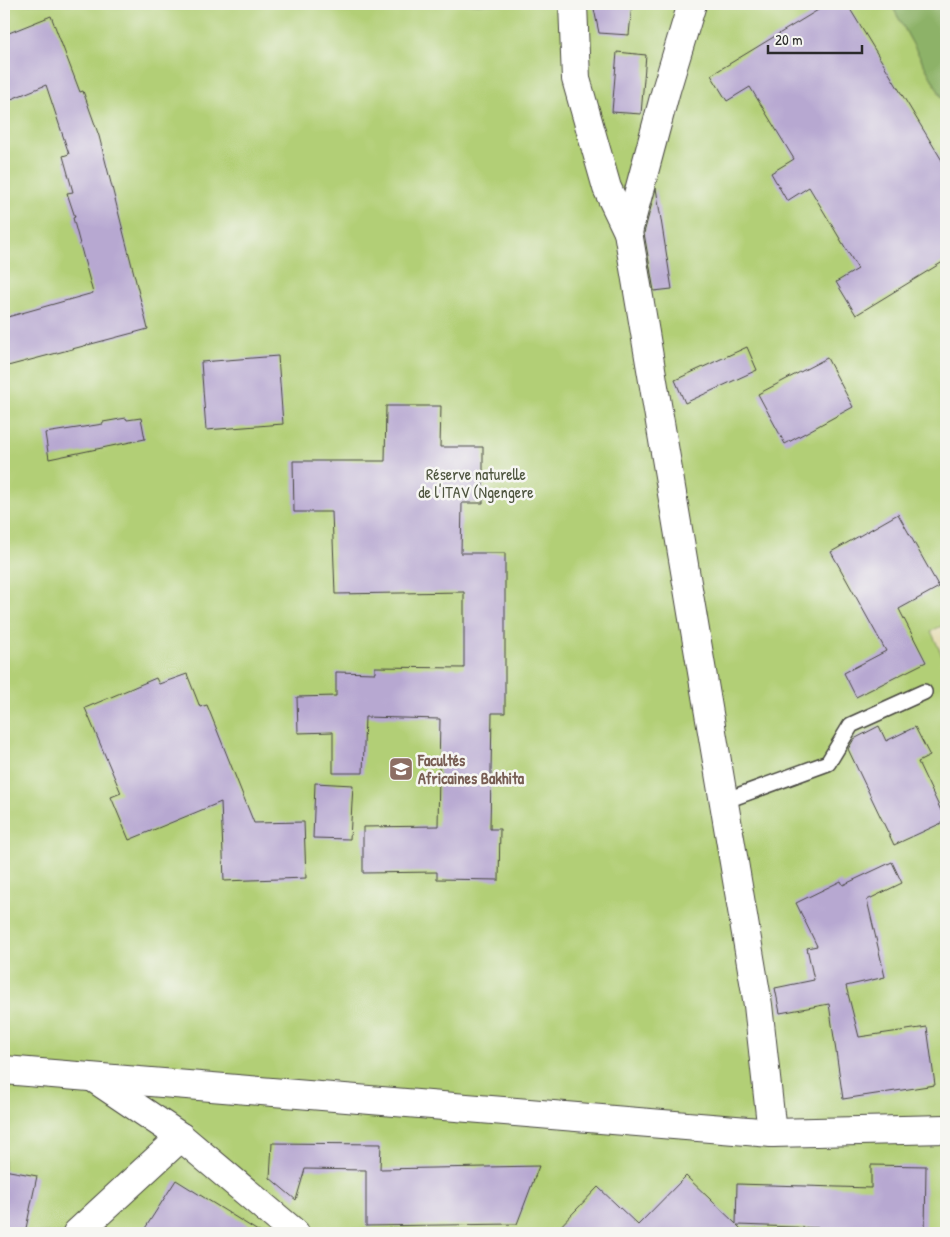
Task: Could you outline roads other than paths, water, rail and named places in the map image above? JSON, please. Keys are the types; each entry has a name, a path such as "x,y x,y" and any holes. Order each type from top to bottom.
{"street":[{"path":"573,4 576,79 607,188 628,232 758,1005 772,1133"},
{"path":"628,232 666,90 692,4"},
{"path":"4,1070 95,1079 772,1133 946,1129"},
{"path":"95,1079 182,1137 295,1233"},
{"path":"78,1233 182,1137"}],"lane":[{"path":"724,801 828,763 851,725 924,692"}],"place":[{"name":"Facultés Africaines Bakhita","path":"401,769"}],"park label":[{"name":"Réserve naturelle de l'ITAV (Ngengere","path":"476,483"}]}
